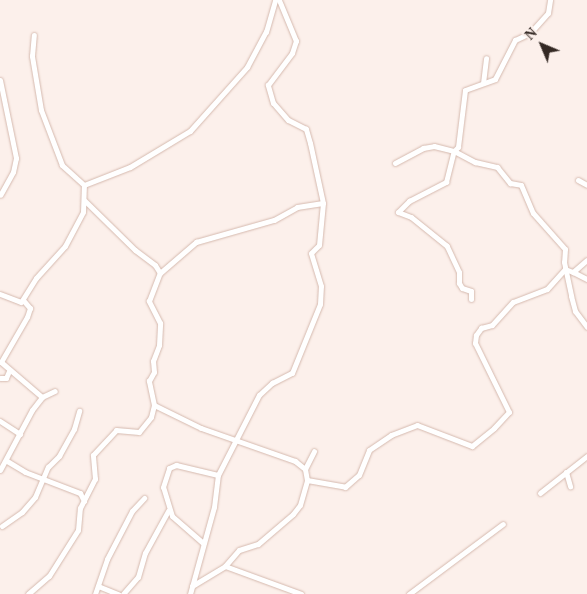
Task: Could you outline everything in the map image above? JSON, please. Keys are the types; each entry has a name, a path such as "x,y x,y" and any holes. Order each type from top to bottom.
{"street":[{"path":"84,185 130,167 190,131 247,67 266,32 277,0"},
{"path":"190,594 214,507 218,475 260,395 272,383 292,373 302,344 316,317 321,286 311,253 320,245 323,203 307,130 282,115 270,94 268,85 292,53 296,40 277,0"},
{"path":"471,299 471,291 462,288 459,283 459,272 447,246 411,217 398,212 409,201 446,182 462,126 466,90 495,79 515,40 530,33 548,13 550,0"},
{"path":"0,294 21,302 36,278 64,246 83,212 84,185 62,165 45,128 32,56 34,35"},
{"path":"483,82 486,58"},
{"path":"0,80 16,158 13,172 0,195"},
{"path":"395,163 434,146 454,151 475,162 497,167 510,183 521,185 534,213 565,249 565,269 574,306 587,327"},
{"path":"578,180 587,185"},
{"path":"84,200 135,250 155,265 160,273"},
{"path":"28,594 54,570 78,530 84,502 95,479 93,455 116,430 139,432 151,417 154,405 149,381 154,372 153,361 159,345 160,323 150,301 160,273 196,242 274,220 297,207 323,203"},
{"path":"573,272 587,260"},
{"path":"565,269 587,279"},
{"path":"308,480 345,487 358,474 369,450 391,435 417,425 472,446 494,428 509,412 475,342 476,335 480,328 492,325 522,296 547,289 565,269"},
{"path":"23,300 30,308 1,362 9,371 42,397"},
{"path":"0,378 6,378 9,371"},
{"path":"0,470 7,461 12,444 42,397 55,391"},
{"path":"154,405 173,416 235,441 295,461 305,469 308,480 300,505 293,514 258,544 239,550 226,566 192,586"},
{"path":"2,526 22,512 44,479 48,467 59,456 74,429 79,411"},
{"path":"0,421 20,434"},
{"path":"305,469 314,451"},
{"path":"540,493 587,456"},
{"path":"7,461 44,479 80,493 84,502"},
{"path":"204,543 176,522 168,511 163,487 168,468 176,465 218,475"},
{"path":"566,472 570,486"},
{"path":"95,594 107,559 132,511 144,498"},
{"path":"123,594 138,577 148,546 168,511"},
{"path":"409,594 503,524"},
{"path":"226,566 301,594"},
{"path":"98,586 118,594"}]}
